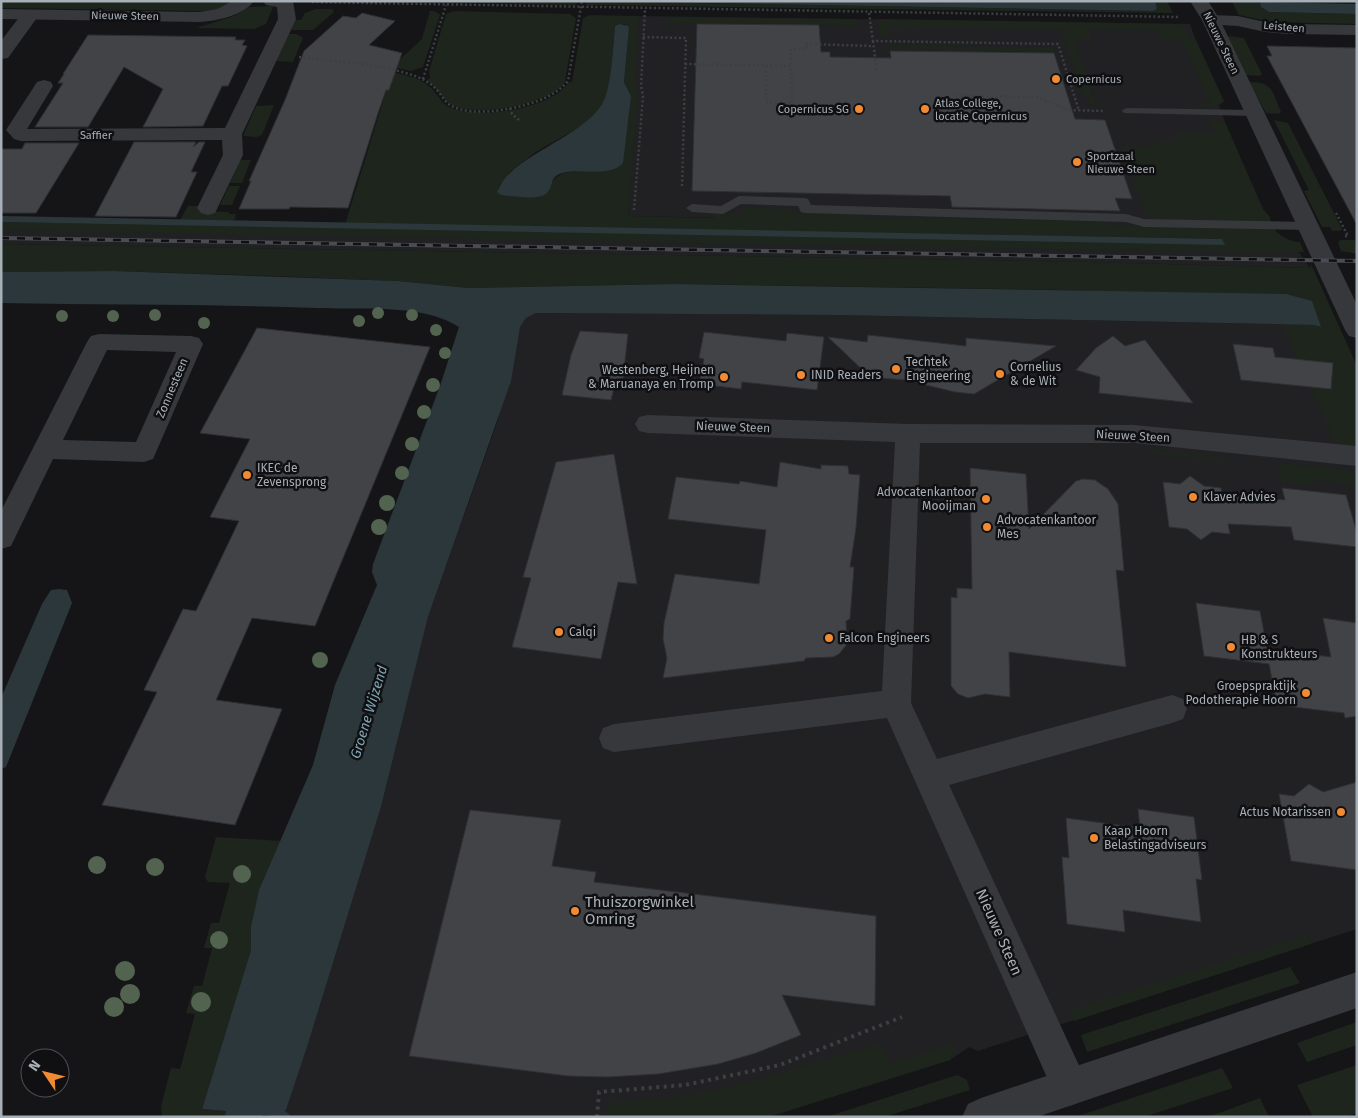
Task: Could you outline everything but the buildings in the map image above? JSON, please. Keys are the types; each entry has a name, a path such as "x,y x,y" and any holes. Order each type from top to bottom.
{"street":[{"name":"Nieuwe Steen","path":"1,14 199,17 225,12 245,1"},
{"name":"Nieuwe Steen","path":"1199,1 1211,20 1306,226 1357,330"},
{"path":"208,208 233,155 232,134 287,19 279,2"},
{"path":"1,54 30,15"},
{"name":"Leisteen","path":"1211,20 1238,21 1265,27 1289,29 1357,30"},
{"name":"Saffier","path":"44,86 16,130 21,135 232,134"},
{"name":"Zonnesteen","path":"1,538 45,449 99,342 191,344 144,452 45,449"},
{"name":"Nieuwe Steen","path":"648,424 908,434 1134,434 1357,456"},
{"name":"Nieuwe Steen","path":"908,434 896,703 1070,1087"},
{"path":"614,738 896,703"},
{"path":"929,776 1172,709"},
{"path":"981,1117 1357,990"}],"lane":[{"path":"1128,111 1254,114"},
{"path":"692,208 723,210 739,200 804,202 805,209 861,210 866,212 1126,218 1144,223 1306,226"}],"path":[{"path":"279,2 1193,17 1211,20"},
{"path":"281,32 300,33 306,37 298,56 382,68 423,79 439,93 446,103 465,110 482,111 510,108 546,99 565,86 568,81 582,2"},
{"path":"423,79 446,5"},
{"path":"634,210 643,96 641,86 645,9"},
{"path":"869,13 877,73"},
{"path":"643,37 686,38 681,208 692,208"},
{"path":"873,41 1058,44 1079,111"},
{"path":"766,66 766,102 792,103 791,49 807,49 806,44 873,46"},
{"path":"685,64 791,66"},
{"path":"955,96 1038,98 1068,110 1128,111"},
{"path":"510,108 512,114 519,120"},
{"path":"598,1117 599,1092 685,1086 780,1065 902,1017"}],"shaded area":[{"path":"1,1 232,1 217,9 203,11 1,8"},
{"path":"386,1 578,1 579,2 575,5"},
{"path":"586,1 1153,11 1157,9 1156,3 1152,1 1167,1 1173,13 588,5 585,4"},
{"path":"1232,2 1263,2 1260,3 1261,7 1269,12 1357,14 1357,24 1271,22 1239,15"},
{"path":"249,7 273,7 266,24 254,29 196,28 234,16"},
{"path":"316,9 332,9 334,12 313,30 289,30 295,20 301,20 305,13"},
{"path":"430,11 440,15 423,67 411,71 392,67 422,39"},
{"path":"454,11 570,14 576,18 565,82 557,90 544,97 512,107 477,110 463,109 452,105 427,80 430,78 429,71 446,14"},
{"path":"590,15 639,16 635,80 638,95 628,216 714,218 715,213 741,213 741,208 792,209 793,213 858,214 859,217 1108,221 1110,225 1274,228 1278,234 1285,238 1300,242 1304,252 973,248 1,230 1,222 344,228 392,72 422,81 446,105 461,111 477,113 495,112 531,106 547,100 560,92 569,82 572,82 583,18","holes":["624,24 629,28 624,82 631,96 578,171 558,176 552,182 547,193 508,174 536,152 584,124 599,108 605,99 609,83 615,26","352,226 527,227 1222,239 1225,244 346,228"]},
{"name":"Atlas College, locatie Copernicus","path":"639,16 1190,24 1225,122 1211,122 1215,133 1179,133 1216,228 628,216 631,164 631,96"},
{"path":"665,17 856,19 857,25 665,23"},
{"path":"878,19 1177,24 1184,27 1189,37 1196,40 1224,101 1218,106 1210,108 1194,105 1210,103 1182,41 1162,40 1157,29 1089,29 1092,40 1074,40 1094,102 1112,104 1091,105 1087,95 1082,95 1062,30 889,26 890,37 880,36"},
{"path":"287,34 297,34 303,38 293,62 275,61"},
{"path":"1227,36 1244,38 1262,74 1260,76 1246,75"},
{"path":"889,45 1053,48 1054,52 890,49"},
{"path":"1249,82 1257,82 1268,86 1274,94 1281,112 1279,114 1266,113"},
{"path":"274,105 262,135 257,137 243,136 256,106"},
{"path":"1274,120 1288,123 1342,229 1340,231 1332,231 1330,227 1322,227 1304,191 1309,190"},
{"path":"1211,122 1225,122 1263,209 1270,217 1271,222 1157,220 1155,215 1146,215 1123,146 1156,147 1154,141 1178,142 1176,133 1214,133"},
{"path":"240,160 251,160 242,183 230,183"},
{"path":"229,186 240,186 232,205 220,205"},
{"path":"188,206 199,206 199,211 236,214 234,221 180,220"},
{"path":"1,224 527,227 1222,239 1292,242 1310,268 1090,262 1,244"},
{"path":"1341,240 1355,240 1357,254 1341,251 1338,242"},
{"path":"1,244 1090,262 1310,268 1311,264 1357,366 1357,446 1336,444 1282,324 1316,325 1320,327 1312,302 1065,290 675,284 468,288 398,281 272,276 114,271 1,272"},
{"path":"536,313 837,315 1316,325 1357,366 1357,929 978,1051 969,1047 950,1060 768,1117 289,1117 284,1110 286,1110 308,1044 381,807 428,617 498,420 520,327 526,318"},
{"path":"1150,450 1223,457 1224,461 1150,453"},
{"path":"1277,463 1357,471 1357,496 1353,485 1318,480 1313,481 1311,486 1282,482"},
{"path":"216,837 281,841 260,894 253,921 251,950 202,1109 227,1111 225,1117 162,1117 161,1106 171,1068 180,1069 195,1014 186,1013 194,986 202,986 212,948 204,948 211,923 219,923 230,883 208,882 205,877"},
{"path":"1306,935 1311,944 1074,1021 1069,1010"},
{"path":"1290,967 1300,983 1087,1052 1081,1035"},
{"path":"1357,1022 1357,1045 1307,1062 1297,1043"},
{"path":"952,1043 955,1051 950,1060 768,1117 607,1117 608,1105 611,1101 664,1099 698,1094 750,1082 879,1044 891,1064"},
{"path":"1357,1065 1357,1113 1346,1117 1313,1117 1297,1085"},
{"path":"1222,1068 1233,1088 1144,1117 1075,1117"},
{"path":"957,1075 967,1080 970,1090 884,1117 826,1117"},
{"path":"1260,1098 1269,1117 1208,1117"}],"water":[{"path":"598,1 1152,1 1156,3 1157,9 1153,11"},
{"path":"1260,3 1357,4 1357,14 1269,12 1261,7"},
{"path":"620,24 629,28 624,82 631,96 623,163 611,170 561,173 554,178 547,193 538,197 501,195 497,192 504,179 520,164 576,129 598,109 605,98 609,81 615,26"},
{"path":"1,216 1222,239 1225,245 1,222"},
{"name":"Groene Wijzend","path":"114,271 398,281 468,288 675,284 1286,294 1312,301 1321,327 1315,325 837,315 536,313 526,318 520,327 511,381 428,617 381,807 308,1044 286,1110 284,1110 290,1115 288,1117 263,1115 261,1117 225,1117 226,1111 202,1109 251,950 251,927 259,890 313,765 335,685 377,585 372,572 373,564 440,386 459,327 444,319 427,314 391,309 1,303 1,272"},
{"path":"51,590 67,590 72,603 6,767 1,769 1,698 42,604"}],"railway":[{"path":"1,238 1357,261"}],"place":[{"name":"Copernicus","path":"1056,79"},
{"name":"Copernicus SG","path":"859,109"},
{"name":"Atlas College, locatie Copernicus","path":"925,109"},
{"name":"Sportzaal Nieuwe Steen","path":"1077,162"},
{"name":"Techtek Engineering","path":"896,369"},
{"name":"Cornelius & de Wit","path":"1000,374"},
{"name":"INID Readers","path":"801,375"},
{"name":"Westenberg, Heijnen & Maruanaya en Tromp","path":"724,377"},
{"name":"IKEC de Zevensprong","path":"247,475"},
{"name":"Klaver Advies","path":"1193,497"},
{"name":"Advocatenkantoor Mooijman","path":"986,499"},
{"name":"Advocatenkantoor Mes","path":"987,527"},
{"name":"Calqi","path":"559,632"},
{"name":"Falcon Engineers","path":"829,638"},
{"name":"HB & S Konstrukteurs","path":"1231,647"},
{"name":"Groepspraktijk Podotherapie Hoorn","path":"1306,693"},
{"name":"Actus Notarissen","path":"1341,812"},
{"name":"Kaap Hoorn Belastingadviseurs","path":"1094,838"},
{"name":"Thuiszorgwinkel Omring","path":"575,911"}]}
